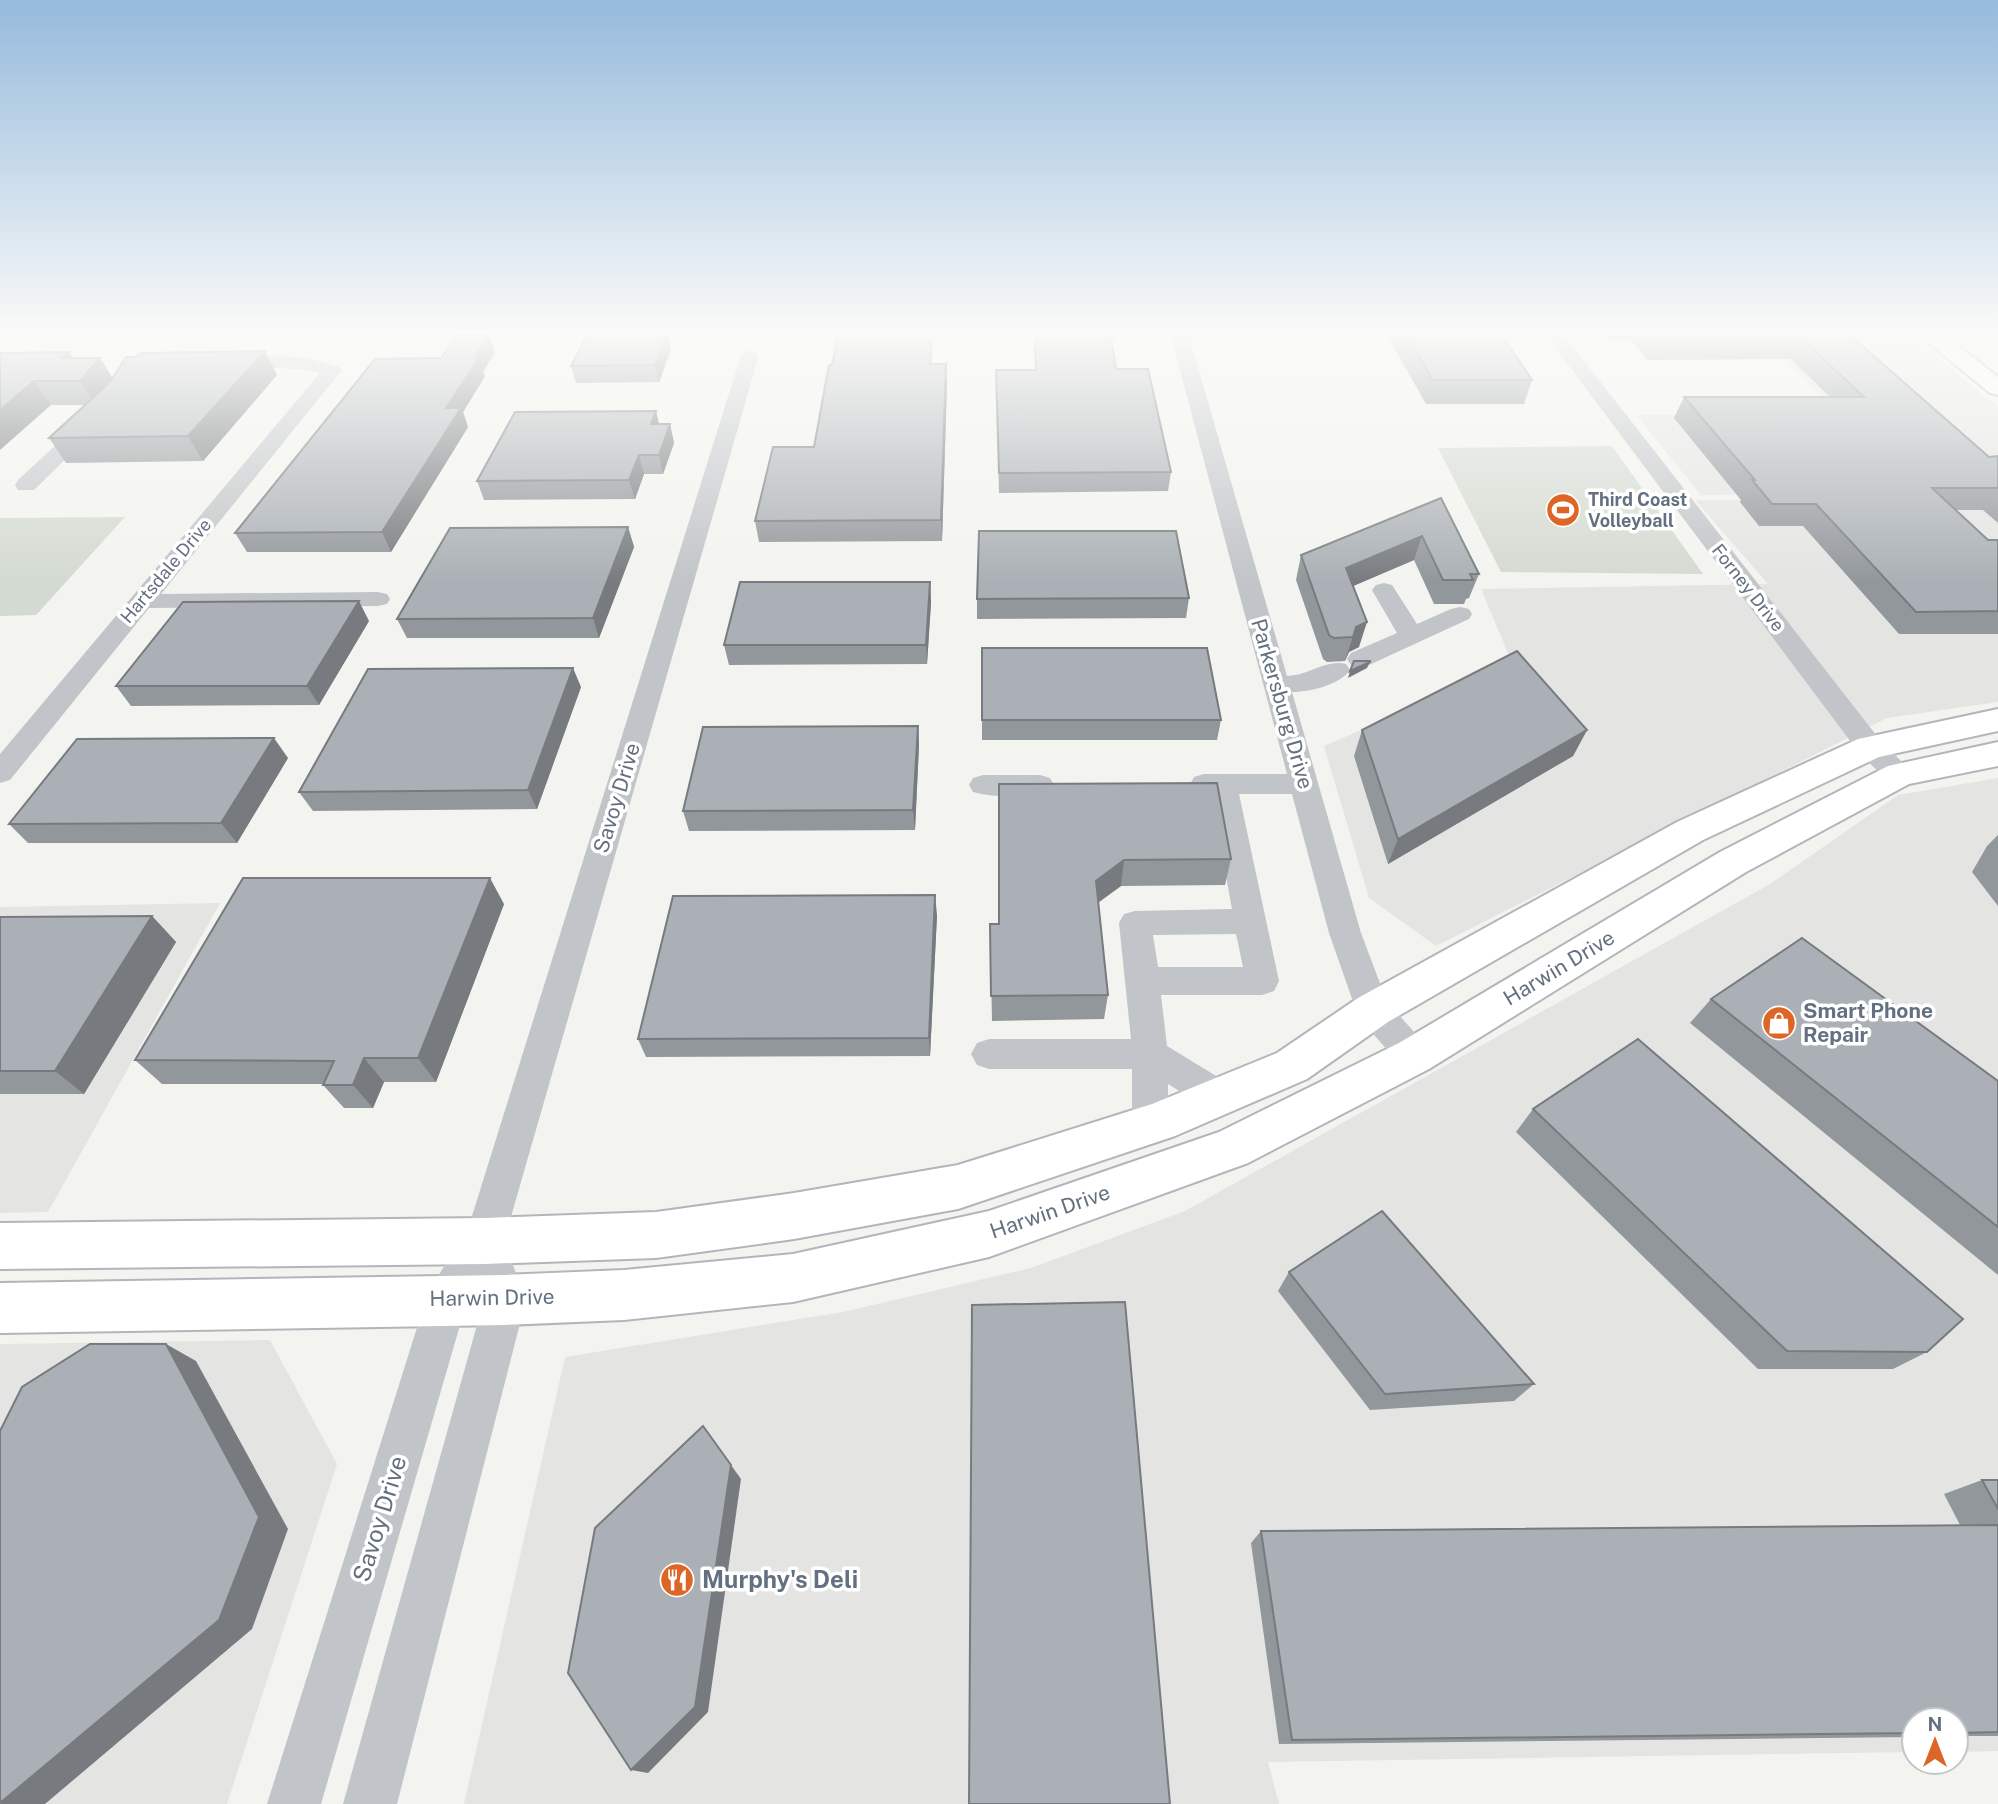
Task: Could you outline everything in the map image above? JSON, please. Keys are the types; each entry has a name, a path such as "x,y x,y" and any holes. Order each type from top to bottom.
{"main road":[{"name":"Harwin Drive","path":"23,1245 484,1241 656,1236 794,1216 958,1187 1150,1124 1292,1066 1373,1010 1690,831 1998,720"},
{"name":"Harwin Drive","path":"3,1313 624,1295 793,1278 989,1234 1232,1148 1414,1056 1733,862 1885,760 1998,754"},
{"path":"1690,831 1733,862"},
{"path":"958,1187 989,1234"},
{"path":"3,1313 23,1245"}],"street":[{"path":"26,485 100,414"},
{"name":"Hartsdale Drive","path":"0,773 296,414"},
{"name":"Savoy Drive","path":"294,1804 447,1299 484,1241 732,414"},
{"name":"Parkersburg Drive","path":"1202,414 1345,933 1373,1010 1414,1056"},
{"name":"Forney Drive","path":"1616,414 1885,760"},
{"path":"1384,590 1412,636"},
{"path":"142,601 378,599"},
{"path":"1277,684 1304,684 1460,614"},
{"path":"1183,784 1304,785"},
{"path":"1143,981 1262,981 1223,784"},
{"path":"983,785 1063,785"},
{"path":"1150,1124 1150,1054 1135,923 1250,922"},
{"path":"989,1054 1150,1054 1218,1096"},
{"path":"370,1804 505,1300 484,1241"}],"shaded area":[{"path":"1831,414 1914,493 1701,495 1636,415"},
{"path":"1840,414 1998,414 1998,565"},
{"name":"Third Coast Volleyball","path":"1612,446 1703,574 1501,572 1438,448"},
{"path":"1918,499 1998,583 1998,702 1887,718 1436,946 1369,898 1324,746 1513,665 1481,589 1768,584 1695,500"},
{"path":"125,517 36,615 0,616 0,518"},
{"path":"1998,778 1998,1751 1970,1752 1970,1706 1900,1706 1900,1752 1268,1762 1279,1804 464,1804 565,1357 843,1312 1031,1268 1185,1211 1770,884 1898,795"},
{"path":"220,903 48,1212 0,1213 0,907"},
{"path":"270,1340 337,1464 227,1804 0,1804 0,1344"}],"building":[{"path":"75,414 208,414 188,436 49,438"},
{"path":"331,414 457,414 382,532 235,533"},
{"path":"514,414 655,414 651,424 670,424 659,455 639,455 629,480 477,481"},
{"path":"820,414 944,414 941,520 755,521 773,447 814,447"},
{"path":"997,414 1158,414 1171,472 999,473"},
{"path":"1699,414 1940,414 1989,457 1998,456 1998,488 1932,488 1988,540 1998,540 1998,611 1916,612 1816,504 1772,504 1752,480 1755,480"},
{"path":"1441,498 1479,574 1470,574 1473,580 1443,580 1422,536 1346,568 1367,622 1356,627 1353,637 1334,638 1329,635 1301,555"},
{"path":"628,527 593,618 397,619 450,528"},
{"path":"979,531 1176,531 1189,598 977,599"},
{"path":"740,582 930,582 926,645 724,645"},
{"path":"359,601 307,686 116,686 183,602"},
{"path":"982,648 1207,648 1221,720 982,720"},
{"path":"1517,651 1587,730 1398,839 1362,730"},
{"path":"1354,661 1370,661 1370,662 1350,671"},
{"path":"573,668 528,790 299,792 368,669"},
{"path":"918,726 913,810 683,811 703,727"},
{"path":"274,738 221,823 9,824 77,739"},
{"path":"1217,783 1231,859 1124,860 1096,881 1108,995 991,996 990,924 999,924 999,784"},
{"path":"243,878 490,878 418,1058 364,1058 353,1085 323,1085 334,1061 135,1060"},
{"path":"935,895 929,1038 638,1039 673,896"},
{"path":"152,916 55,1071 0,1071 0,917"},
{"path":"1802,938 1998,1081 1998,1227 1711,999"},
{"path":"1638,1039 1963,1319 1927,1352 1787,1351 1533,1109"},
{"path":"1382,1211 1534,1384 1385,1394 1289,1272"},
{"path":"1125,1302 1170,1804 969,1804 972,1305"},
{"path":"90,1344 166,1344 259,1517 219,1620 0,1803 0,1431 22,1387"},
{"path":"703,1426 731,1465 695,1707 631,1770 568,1673 595,1528"},
{"path":"1982,1480 1998,1480 1998,1509"},
{"path":"1998,1525 1998,1732 1970,1733 1970,1706 1900,1706 1900,1733 1292,1740 1261,1531"}],"place":[{"name":"Third Coast Volleyball","path":"1563,510"},
{"name":"Smart Phone Repair","path":"1779,1023"},
{"name":"Murphy's Deli","path":"677,1580"}]}
